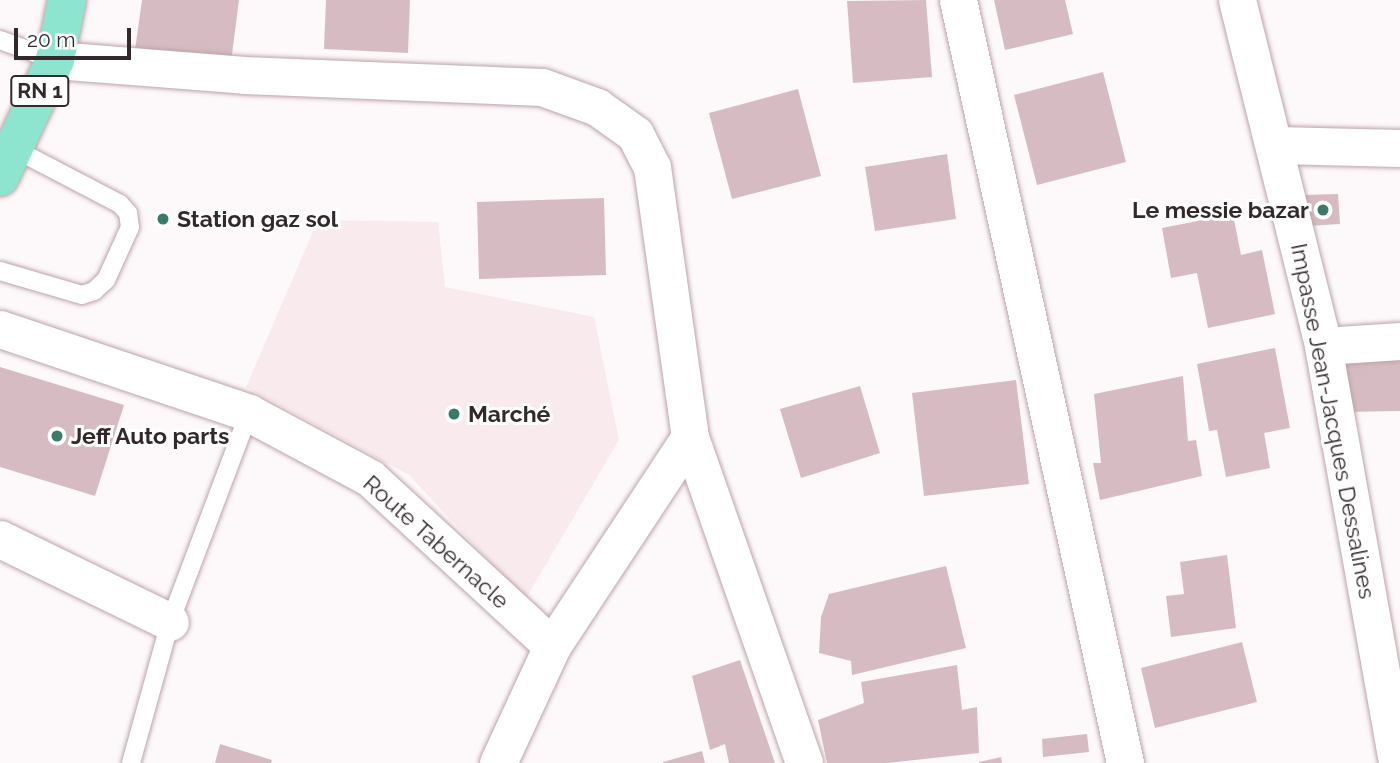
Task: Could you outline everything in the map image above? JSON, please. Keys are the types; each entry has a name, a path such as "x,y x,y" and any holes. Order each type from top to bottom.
{"main road":[{"name":"RN 1","path":"7,163 55,60 67,0"}],"street":[{"path":"958,0 1125,763"},
{"name":"Impasse Jean-Jacques Dessalines","path":"1237,0 1276,145 1323,346 1397,763"},
{"path":"55,60 244,75 542,87 597,107 635,134 652,167 690,437 804,763"},
{"path":"1276,145 1400,148"},
{"name":"Route Tabernacle","path":"0,329 249,414 370,478 552,646"},
{"path":"1323,346 1400,341"},
{"path":"498,763 552,646 690,437"},
{"path":"0,538 170,622"}],"lane":[{"path":"0,40 55,60"},
{"path":"0,271 82,295 94,291 106,280 130,228 128,213 120,204 7,163"},
{"path":"131,763 170,622 249,414"}],"shaded area":[{"name":"Marché","path":"318,220 438,222 445,287 594,317 619,440 525,600 409,475 246,387"}],"building":[{"path":"142,0 239,0 231,62 135,50"},
{"path":"326,0 410,0 408,53 324,49"},
{"path":"926,0 932,77 853,83 847,1"},
{"path":"994,0 1065,0 1073,34 1005,50"},
{"path":"1103,72 1126,162 1037,185 1014,95"},
{"path":"798,89 821,176 732,199 709,113"},
{"path":"947,154 956,219 875,231 865,167"},
{"path":"1338,194 1340,224 1308,226 1305,195"},
{"path":"604,198 606,275 479,279 477,202"},
{"path":"1233,214 1241,255 1262,250 1275,314 1208,328 1197,273 1171,278 1162,228"},
{"path":"1275,348 1290,428 1264,433 1270,468 1226,477 1217,430 1209,431 1197,364"},
{"path":"1400,359 1400,411 1344,412 1343,361"},
{"name":"Jeff Auto parts","path":"0,367 124,405 95,496 0,467"},
{"path":"1183,376 1188,441 1196,440 1202,476 1100,500 1093,463 1101,463 1094,394"},
{"path":"1016,380 1029,484 924,496 912,393"},
{"path":"860,386 880,453 801,478 780,409"},
{"path":"1227,555 1236,628 1171,637 1166,596 1184,594 1180,562"},
{"path":"946,566 966,648 852,675 851,661 819,653 821,617 829,594"},
{"path":"1242,642 1257,702 1155,728 1141,668"},
{"path":"740,660 775,763 729,763 725,744 710,750 692,676"},
{"path":"957,665 962,710 977,707 979,753 887,763 827,763 818,720 864,703 861,682"},
{"path":"1087,734 1089,752 1043,757 1042,739"},
{"path":"220,744 272,760 271,763 215,763"},
{"path":"702,751 705,763 663,763 663,762"},
{"path":"1001,757 1002,763 979,763 979,762"}],"place":[{"name":"Le messie bazar","path":"1323,210"},
{"name":"Station gaz sol","path":"163,219"},
{"name":"Marché","path":"454,414"},
{"name":"Jeff Auto parts","path":"57,436"}]}
